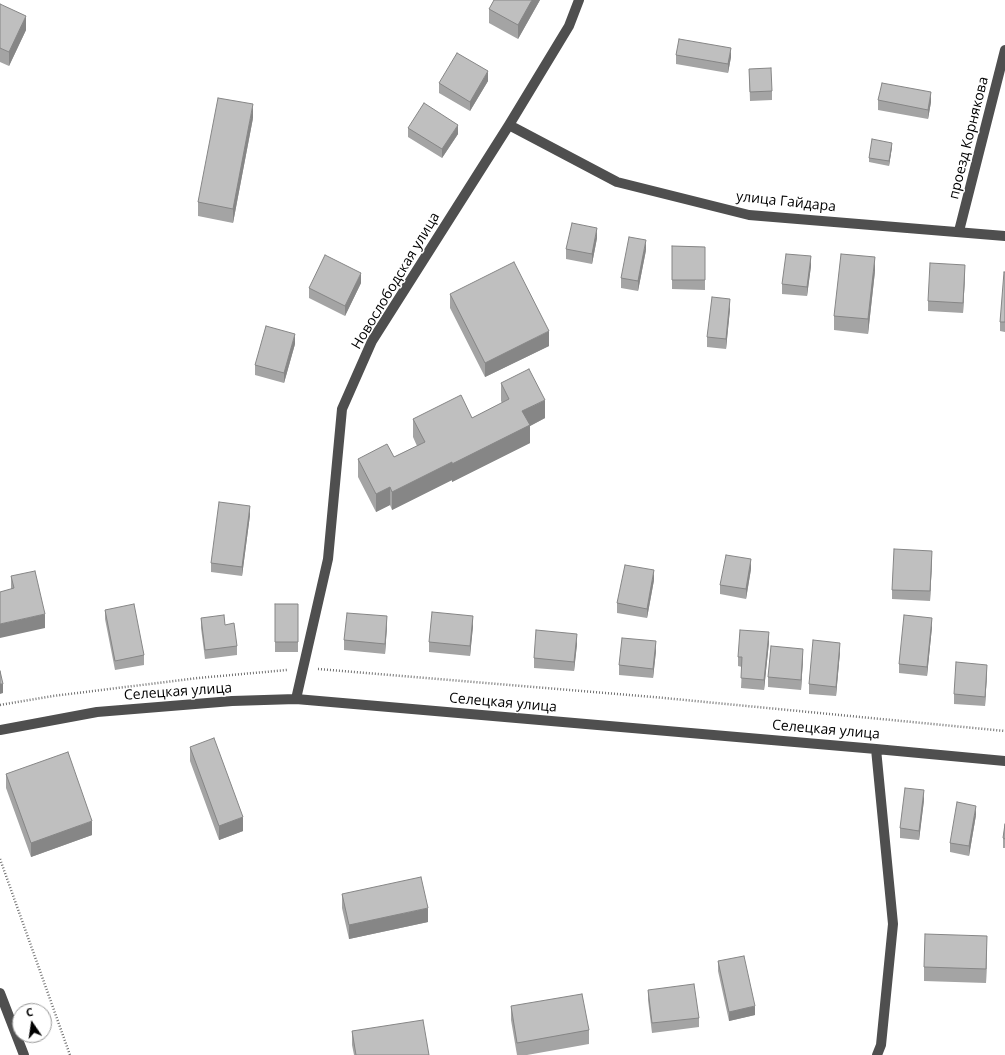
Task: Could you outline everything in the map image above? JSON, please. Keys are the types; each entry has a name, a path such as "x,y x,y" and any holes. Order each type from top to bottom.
{"street":[{"name":"Новослободская улица","path":"296,699 328,560 342,409 372,341 510,125 569,26 579,0"},
{"name":"проезд Корнякова","path":"959,232 1005,50"},
{"name":"улица Гайдара","path":"510,125 617,182 749,215 1005,236"},
{"name":"Селецкая улица","path":"0,730 96,712 232,701 296,699 1005,761"},
{"path":"876,749 893,924 881,1045 877,1055"},
{"path":"0,993 24,1055"}],"path":[{"path":"0,705 76,693 198,678 303,668 647,696 1005,731"},
{"path":"0,859 70,1055"}],"building":[{"path":"494,0 532,0 518,25 489,9"},
{"path":"0,4 26,16 9,52 0,48"},
{"path":"679,39 731,48 728,64 676,55"},
{"path":"457,53 488,71 470,102 439,83"},
{"path":"771,68 772,91 750,92 749,69"},
{"path":"882,83 931,92 928,110 878,100"},
{"path":"218,98 253,104 233,209 198,202"},
{"path":"424,103 458,125 442,149 408,128"},
{"path":"872,139 892,143 889,161 869,158"},
{"path":"572,223 597,228 592,254 566,249"},
{"path":"629,237 646,240 638,281 621,278"},
{"path":"672,246 705,247 705,280 672,280"},
{"path":"786,254 811,256 807,287 782,284"},
{"path":"841,254 875,257 868,319 834,316"},
{"path":"325,255 361,273 345,306 309,288"},
{"path":"514,262 549,331 485,363 450,294"},
{"path":"930,263 965,265 963,303 928,301"},
{"path":"1004,272 1005,322 1000,322"},
{"path":"712,297 730,299 726,339 707,337"},
{"path":"266,326 295,334 284,373 255,365"},
{"path":"529,369 545,400 522,411 530,425 392,492 390,487 376,494 358,459 387,444 394,457 425,442 413,419 461,395 472,418 509,399 501,383"},
{"path":"219,502 250,506 242,567 211,563"},
{"path":"894,549 932,551 930,591 892,590"},
{"path":"726,555 751,559 746,589 720,585"},
{"path":"625,565 654,570 647,609 617,603"},
{"path":"35,571 45,614 0,624 0,592 14,588 11,576"},
{"path":"134,604 144,655 115,661 105,610"},
{"path":"275,604 298,604 298,642 275,642"},
{"path":"432,612 473,616 470,646 429,642"},
{"path":"347,613 387,616 385,644 344,640"},
{"path":"224,615 225,625 234,623 237,646 205,650 201,618"},
{"path":"904,615 932,618 927,667 899,664"},
{"path":"536,630 577,634 574,662 534,658"},
{"path":"740,630 769,632 764,680 741,678 742,657 738,657"},
{"path":"622,638 656,641 653,669 619,665"},
{"path":"813,640 840,643 836,687 809,684"},
{"path":"771,646 803,649 801,680 768,677"},
{"path":"956,662 987,665 985,697 954,694"},
{"path":"0,671 3,684 0,684"},
{"path":"214,738 243,817 219,826 190,747"},
{"path":"68,752 92,821 31,843 6,774"},
{"path":"905,788 924,790 919,831 900,828"},
{"path":"957,802 976,806 969,846 950,843"},
{"path":"1005,824 1005,839 1003,838"},
{"path":"421,877 428,908 349,925 342,894"},
{"path":"925,934 987,936 986,969 924,967"},
{"path":"744,956 755,1006 729,1012 718,961"},
{"path":"694,984 699,1018 652,1023 648,990"},
{"path":"582,994 589,1030 517,1043 511,1006"},
{"path":"423,1020 429,1055 356,1055 352,1031"}]}
